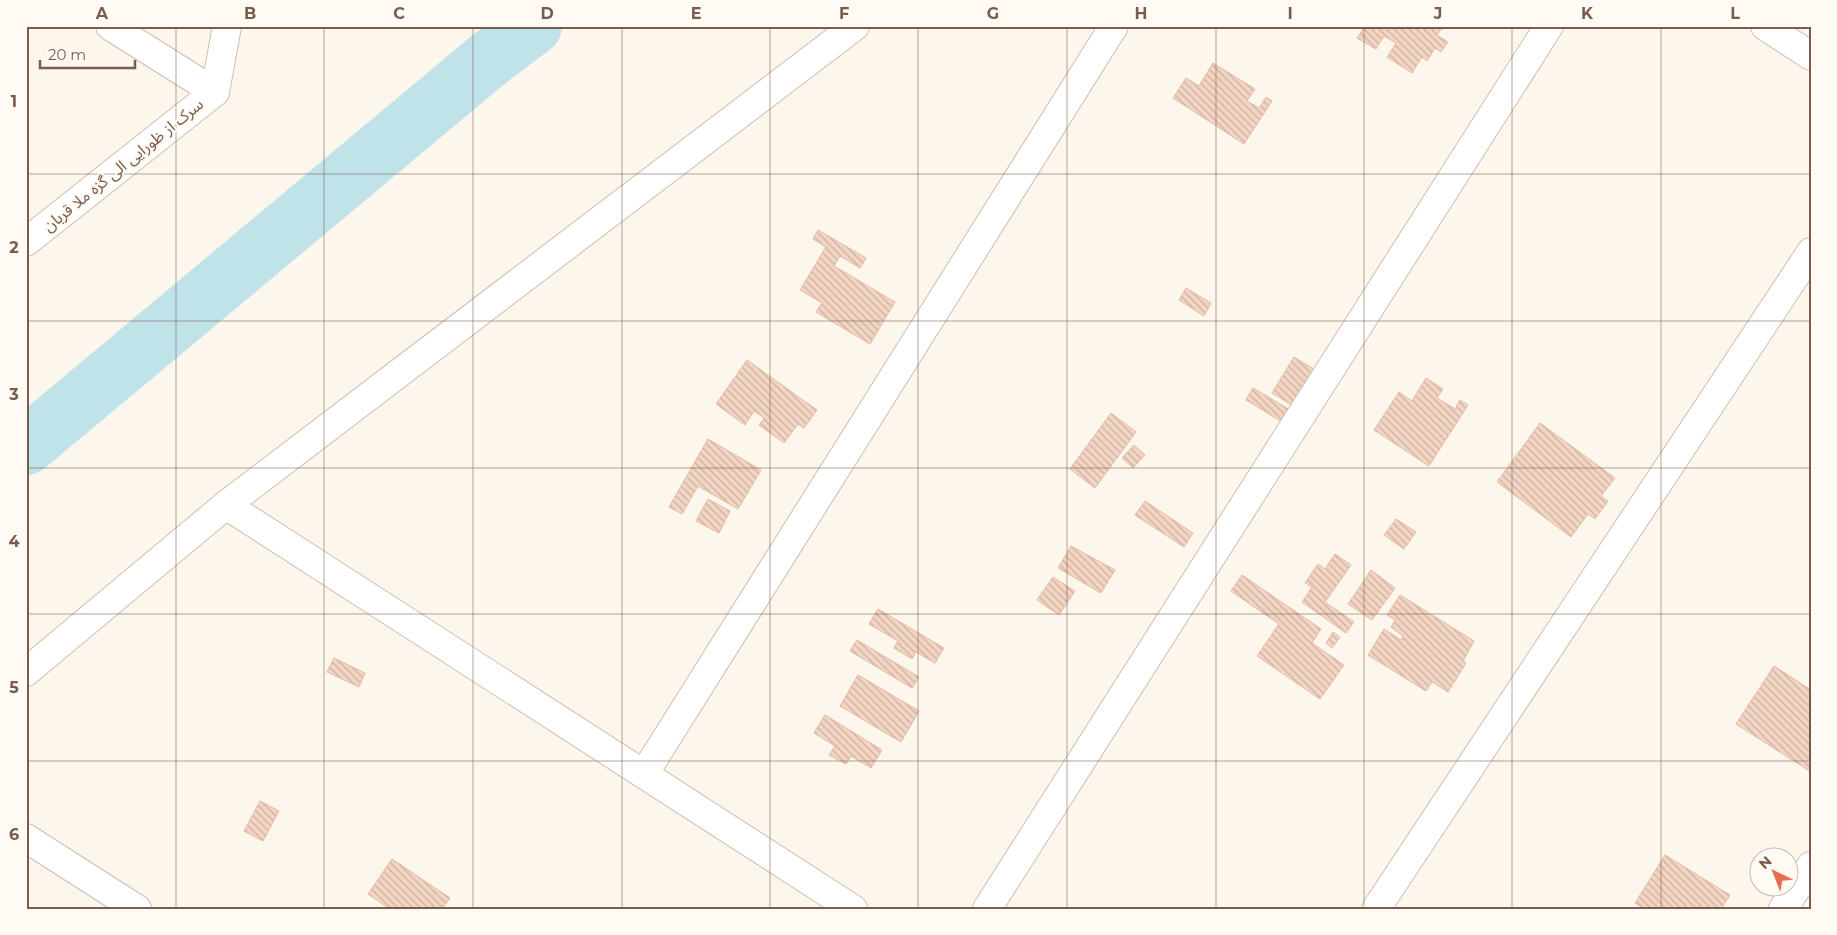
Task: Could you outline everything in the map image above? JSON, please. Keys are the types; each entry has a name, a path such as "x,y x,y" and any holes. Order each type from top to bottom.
{"street":[{"path":"110,26 215,92"},
{"name":"سرک از ظورایی الی گزه ملا قربان","path":"26,242 215,92 227,26"},
{"path":"26,672 226,506 855,26"},
{"path":"644,774 1114,26"},
{"path":"987,909 1549,26"},
{"path":"1764,26 1811,56"},
{"path":"1376,909 1811,252"},
{"path":"226,506 853,909"},
{"path":"26,838 135,908"},
{"path":"1783,909 1811,866"}],"building":[{"path":"1365,26 1440,26 1442,28 1437,35 1448,42 1441,52 1435,48 1427,61 1422,57 1412,73 1387,57 1396,43 1384,36 1376,49 1357,38"},
{"path":"1213,63 1255,89 1247,101 1259,108 1266,97 1272,101 1244,144 1173,98 1186,78 1199,86"},
{"path":"818,230 866,258 860,268 840,256 834,266 895,302 870,344 816,312 822,303 800,290 826,247 813,239"},
{"path":"1186,288 1211,303 1204,316 1179,300"},
{"path":"1294,357 1317,371 1295,407 1272,393"},
{"path":"747,360 817,410 804,428 798,424 784,443 759,425 764,418 754,411 745,425 716,404"},
{"path":"1426,378 1443,389 1437,398 1455,409 1460,400 1468,405 1429,466 1374,430 1399,392 1412,401"},
{"path":"1253,388 1290,410 1282,422 1246,400"},
{"path":"1111,413 1136,432 1095,488 1070,469"},
{"path":"1540,423 1615,478 1601,496 1608,501 1595,519 1588,514 1571,537 1497,482"},
{"path":"708,439 761,470 738,509 698,486 682,514 669,507"},
{"path":"1134,445 1145,455 1133,468 1122,458"},
{"path":"708,499 730,511 719,533 696,521"},
{"path":"1145,501 1193,533 1184,547 1135,515"},
{"path":"1396,519 1416,532 1404,549 1384,535"},
{"path":"1071,546 1115,570 1101,593 1058,568"},
{"path":"1335,554 1351,565 1325,602 1354,622 1346,633 1302,602 1312,587 1305,583 1318,564 1325,569"},
{"path":"1371,570 1395,588 1372,620 1348,604"},
{"path":"1242,575 1321,629 1312,643 1344,665 1320,699 1257,656 1279,624 1231,591"},
{"path":"1053,577 1075,591 1059,615 1037,600"},
{"path":"1400,595 1474,641 1463,661 1466,663 1448,692 1432,682 1426,691 1368,655 1384,629 1401,640 1403,636 1391,627 1395,620 1387,615"},
{"path":"878,609 944,648 935,663 916,652 912,659 894,648 898,641 869,624"},
{"path":"1333,632 1340,637 1332,648 1326,643"},
{"path":"857,640 919,677 912,688 850,651"},
{"path":"334,658 365,673 359,687 327,672"},
{"path":"1774,666 1811,690 1811,772 1736,724"},
{"path":"858,675 919,711 901,742 840,706"},
{"path":"825,715 882,750 871,768 851,756 846,764 829,755 835,746 814,733"},
{"path":"260,801 279,811 263,841 244,831"},
{"path":"1665,855 1730,895 1721,909 1644,909 1635,903"},
{"path":"392,859 450,898 442,909 390,909 368,894"}],"waterway":[{"path":"26,446 488,60 533,26"}]}
